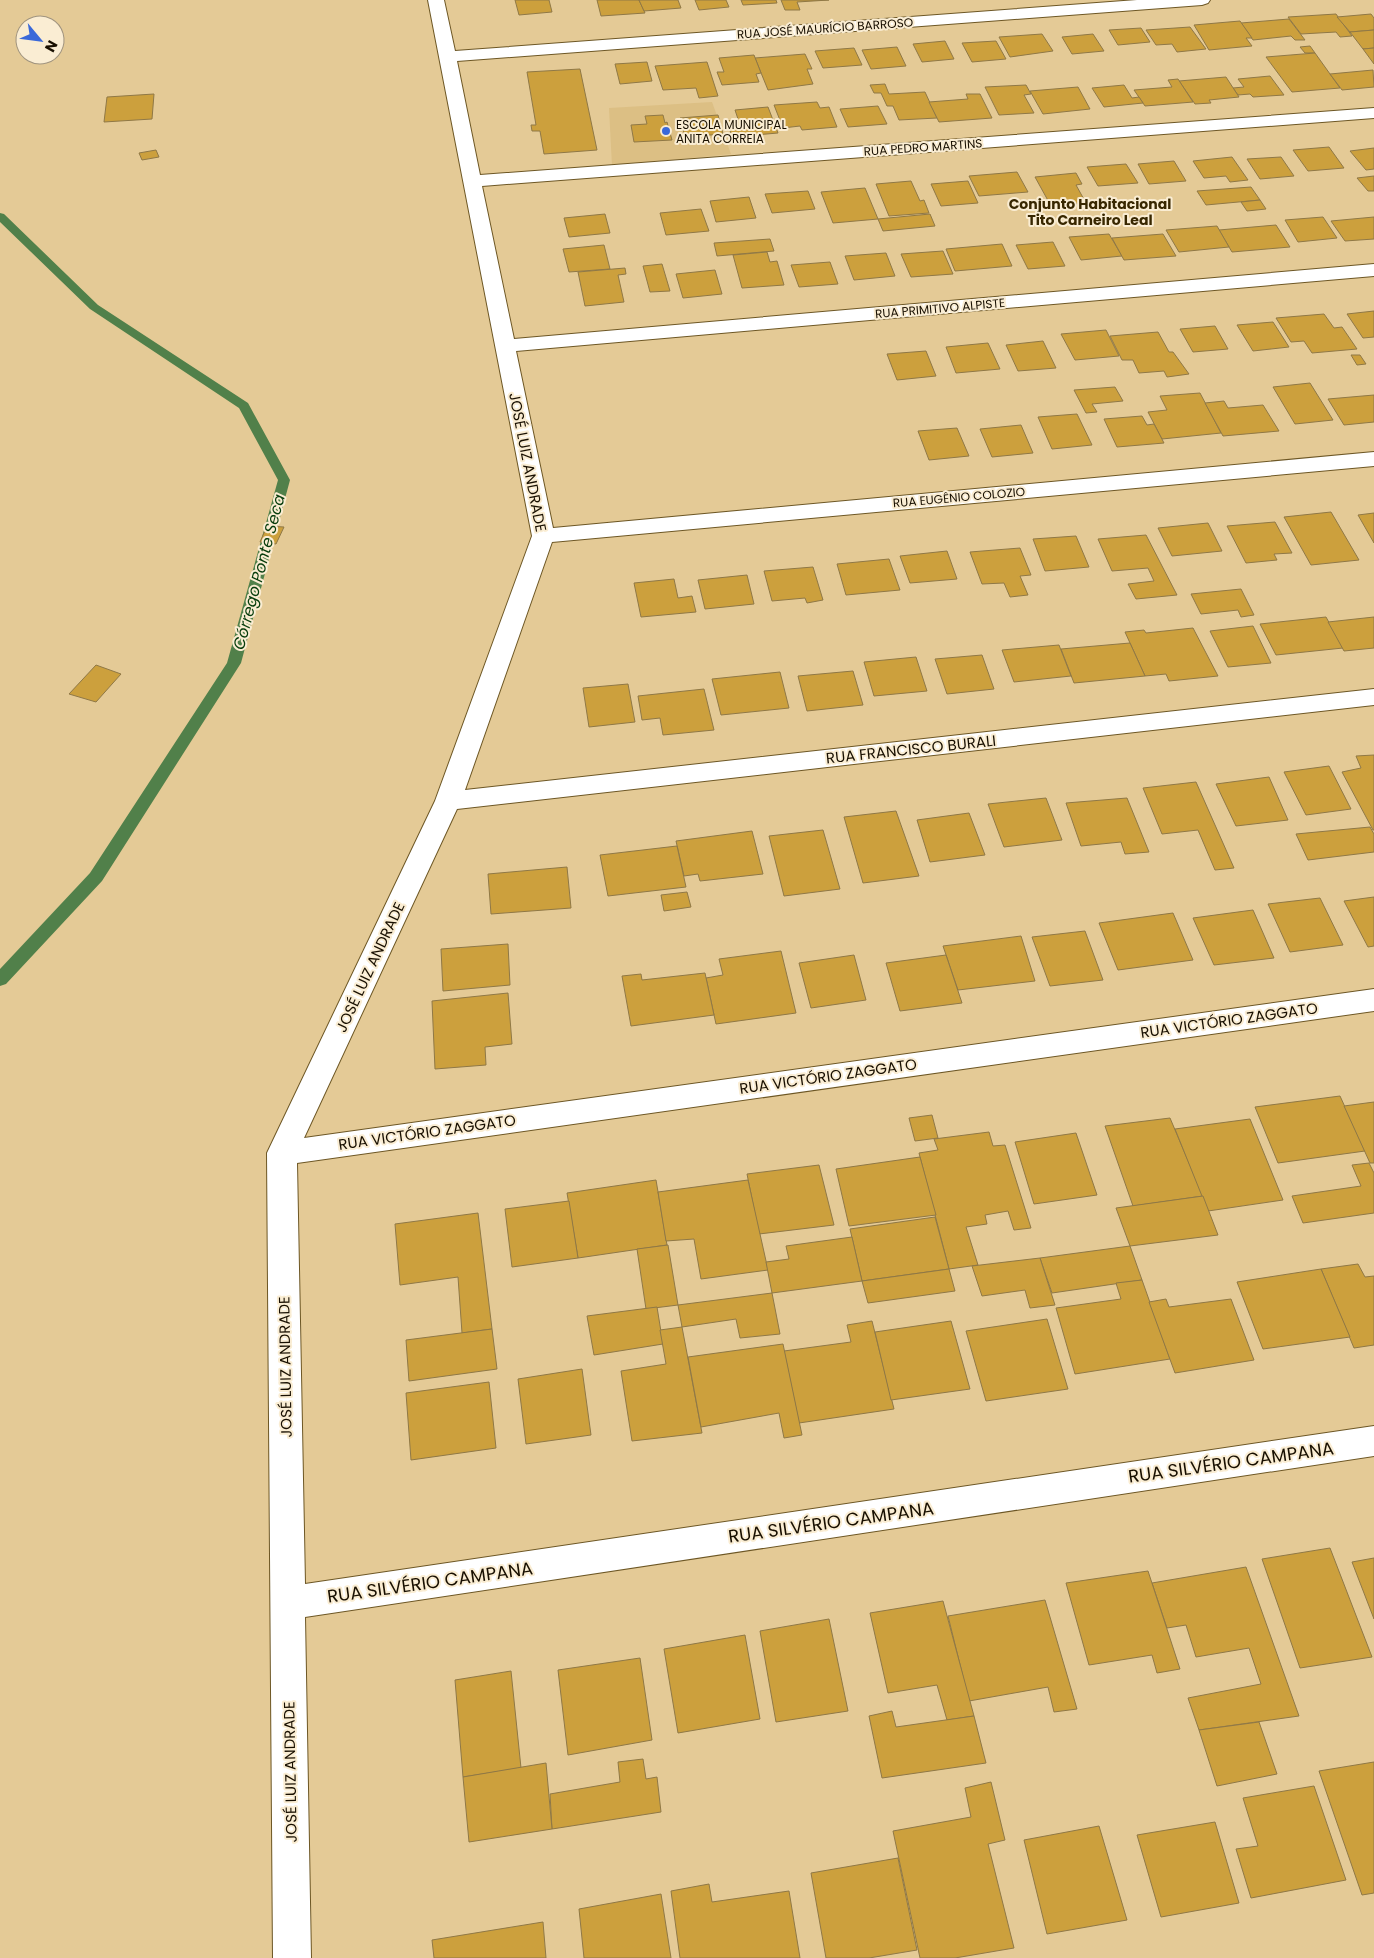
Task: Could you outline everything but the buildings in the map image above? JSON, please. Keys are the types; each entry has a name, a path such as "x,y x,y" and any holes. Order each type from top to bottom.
{"street":[{"name":"JOSÉ LUIZ ANDRADE","path":"292,1958 282,1153 448,801 543,536 436,0"},
{"name":"RUA JOSÉ MAURÍCIO BARROSO","path":"447,57 1202,0"},
{"name":"RUA PEDRO MARTINS","path":"472,181 1374,113"},
{"name":"RUA PRIMITIVO ALPISTE","path":"505,346 1374,270"},
{"name":"RUA EUGÊNIO COLOZIO","path":"543,536 1374,458"},
{"name":"RUA FRANCISCO BURALI","path":"448,801 1374,696"},
{"name":"RUA VICTÓRIO ZAGGATO","path":"282,1153 1374,1000"},
{"name":"RUA SILVÉRIO CAMPANA","path":"288,1603 1374,1441"}],"shaded area":[{"name":"ESCOLA MUNICIPAL ANITA CORREIA","path":"712,102 731,154 612,166 609,108"}],"waterway":[{"name":"Córrego Ponte Seca","path":"0,216 94,307 244,406 284,480 234,663 96,877 0,980"}],"place":[{"name":"ESCOLA MUNICIPAL ANITA CORREIA","path":"666,131"}],"district":[{"name":"Conjunto Habitacional Tito Carneiro Leal","path":"1090,212"}]}
